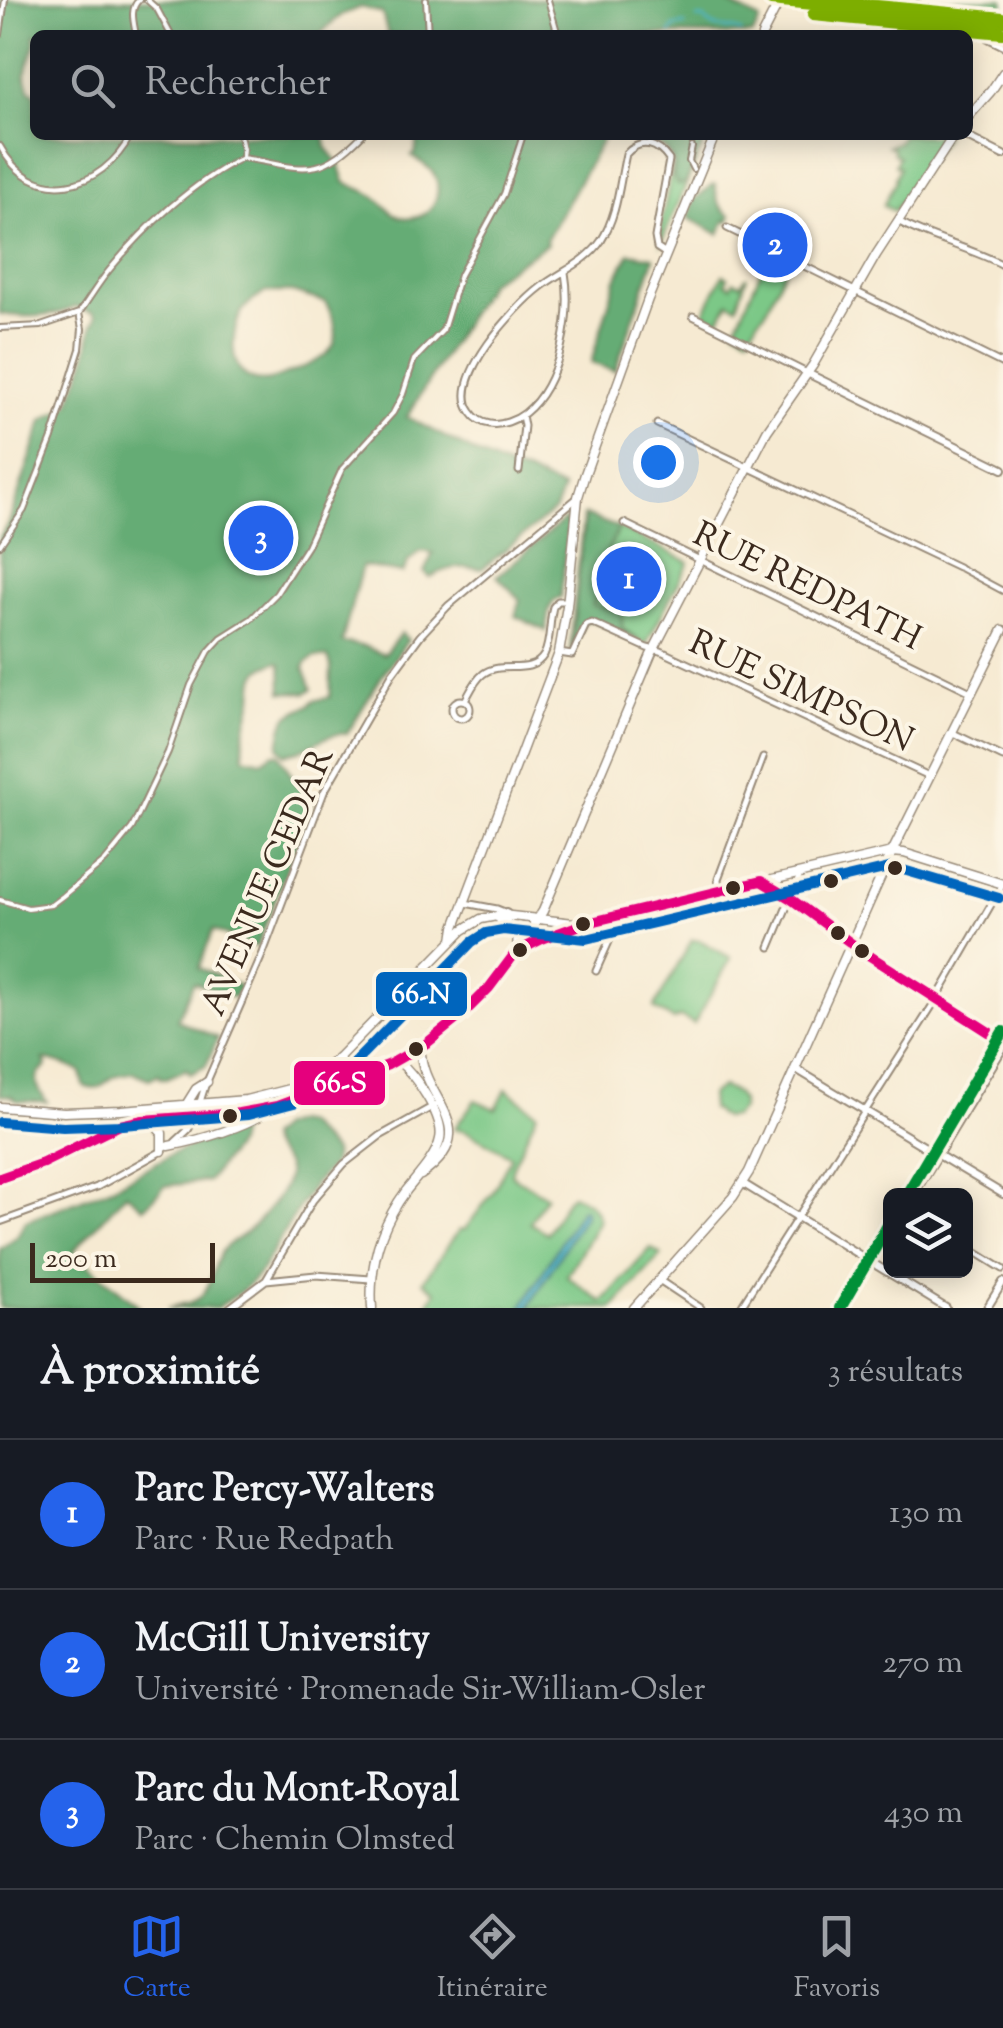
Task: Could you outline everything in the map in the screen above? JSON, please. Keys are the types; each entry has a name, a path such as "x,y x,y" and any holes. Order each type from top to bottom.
{"main road":[{"path":"765,30 780,0"},
{"path":"973,111 1003,73"},
{"path":"454,940 455,927 559,653 578,497 594,447 713,140"},
{"path":"0,1178 43,1163 131,1122 277,1106 350,1080 421,1047 468,1010 494,982 539,918 654,650 773,420 807,373 951,140"},
{"path":"634,1308 742,1183 892,852 971,692 996,653 1003,630"},
{"path":"516,952 583,924 892,852 1003,884"},
{"path":"0,1107 101,1111 246,1100 284,1092 314,1077 339,1056 470,925 510,914 583,924"},
{"path":"493,916 516,928 516,952"},
{"path":"417,1178 436,1163 447,1145 449,1122 422,1068 421,1047"},
{"path":"339,1056 350,1080"},
{"path":"372,1308 370,1280 390,1216 440,1138 440,1124 432,1107 414,1076 397,1060"},
{"path":"186,1105 196,1089 208,1082"},
{"path":"150,1120 162,1134 165,1148 259,1118 277,1106"},
{"path":"101,1111 110,1129"}],"street":[{"path":"0,35 4,0"},
{"path":"135,30 133,12 139,0"},
{"path":"147,0 168,30"},
{"path":"426,0 428,30"},
{"path":"548,0 557,30"},
{"path":"911,0 971,30"},
{"path":"973,31 1003,46"},
{"path":"0,146 22,174 68,185 85,181 103,170 128,140"},
{"path":"241,140 242,158"},
{"path":"0,328 42,326 79,313 112,266 177,202 207,178 242,158 297,169 317,166 340,157 357,140"},
{"path":"0,900 28,908 50,905 105,860 132,828 210,648 251,619 276,594 307,546 342,469 393,413 414,360 445,326 460,275 504,194 521,140"},
{"path":"973,140 1003,155"},
{"path":"565,272 568,306 562,346 545,386 522,415 498,424 480,420 466,398 476,363 502,326 532,295 601,240 616,206 626,154 640,144 660,149 669,162 655,237 656,248 666,254"},
{"path":"692,146 689,161 693,169"},
{"path":"898,220 930,238 1003,265"},
{"path":"727,228 1003,364"},
{"path":"0,545 24,510 47,451 80,349 79,313"},
{"path":"693,316 1003,469"},
{"path":"519,470 522,415"},
{"path":"657,424 1003,591"},
{"name":"AVENUE CEDAR","path":"0,1222 96,1187 165,1148 188,1130 266,946 324,792 392,674 441,613 578,497"},
{"path":"558,515 576,520"},
{"name":"RUE REDPATH","path":"624,523 971,692"},
{"path":"465,702 485,672 523,667 541,659 554,606 568,601"},
{"name":"RUE SIMPSON","path":"559,653 572,656 591,622 929,776"},
{"path":"951,732 1003,758"},
{"path":"719,891 718,880 763,758"},
{"path":"770,947 800,872"},
{"path":"761,881 1003,1044 918,1188"},
{"path":"740,1308 866,1111 1003,884"},
{"path":"464,903 510,914"},
{"path":"596,971 616,926 615,916"},
{"path":"796,1069 1003,1194"},
{"path":"230,1308 266,1280 307,1209 336,1172 363,1147 441,1102"},
{"path":"742,1183 946,1308"},
{"path":"844,1308 883,1242"},
{"path":"973,1250 1003,1269"},
{"path":"266,1280 316,1276 370,1280"},
{"path":"659,1280 701,1308"},
{"path":"987,1308 1003,1282"}],"green space":[{"path":"0,0 722,0 760,20 755,30 387,30 382,13 361,7 341,15 324,30 30,30 30,60 25,74 30,90 30,140 325,140 345,182 406,218 428,211 438,191 432,171 412,156 417,140 602,140 547,244 489,282 407,417 482,456 563,489 555,510 482,569 455,568 430,578 424,572 433,553 421,551 408,562 403,573 362,566 342,642 384,655 401,633 408,640 347,734 330,736 285,754 279,747 286,719 313,701 330,697 328,657 315,657 306,663 304,668 312,689 306,693 282,692 278,662 259,672 244,735 244,757 262,761 273,753 279,754 302,793 314,797 257,947 213,930 199,968 240,986 234,998 194,982 177,1020 218,1038 206,1066 167,1078 160,1078 159,1074 149,1079 133,1072 118,1075 96,1089 84,1086 81,1072 44,1060 47,1066 37,1081 47,1102 18,1101 0,1095 0,537 9,522 43,420 69,405 96,318 94,313 76,307 39,316 0,314","holes":["267,292 292,292 325,302 336,330 335,340 324,356 271,380 252,379 238,367 234,338 239,318 248,305"]},
{"path":"933,0 1003,0 1003,35"},
{"path":"649,140 705,140 686,183 678,185 673,161"},
{"path":"705,140 661,244 659,236 673,163 660,146 648,141"},
{"path":"942,140 894,211 883,206 900,167 895,165 899,156 888,146"},
{"path":"713,184 721,206 731,215 719,234 688,218 694,200"},
{"path":"630,253 654,259 615,371 591,363 616,279"},
{"path":"767,257 786,267 749,336 735,329"},
{"path":"723,275 728,277 725,283 731,286 734,281 741,284 747,276 737,306 729,302 719,320 704,313"},
{"path":"585,515 619,528 603,560 603,583 593,605 622,612 622,628 637,639 589,619 583,623 571,650"},
{"path":"583,516 619,528 689,562 646,644 591,619 583,623 570,649"},
{"path":"565,519 568,523 561,597 551,606 546,631 515,616 520,599 497,576"},
{"path":"692,940 731,958 694,1024 680,1017 673,1020 654,1008"},
{"path":"722,1087 741,1101 741,1109 734,1117 723,1118 711,1109 710,1095"},
{"path":"506,1089 537,1113 511,1175 546,1196 530,1223 547,1233 572,1195 590,1204 598,1216 599,1221 567,1276 602,1302 651,1248 661,1255 613,1308 433,1308 428,1304 436,1292 423,1281 459,1230 465,1229 493,1192 511,1156 464,1130 454,1129 475,1100 496,1109"},
{"path":"295,1122 305,1124 334,1152 332,1165 314,1184 260,1273 217,1308 168,1308 203,1294 222,1251 277,1198 287,1171 268,1138 280,1127"},
{"path":"238,1129 237,1144 208,1181 165,1186 144,1208 126,1193 73,1252 139,1306 0,1308 0,1249 17,1236 26,1221 112,1187 176,1152"}],"water":[{"path":"581,1209 585,1214 528,1308 521,1308"}],"waterway":[{"path":"697,18 731,30"},
{"path":"672,30 685,25"}],"transit line":[{"path":"771,0 1003,22"},
{"path":"814,0 1003,18"},
{"path":"813,15 970,30"},
{"path":"973,30 1002,33"},
{"name":"66-N","path":"0,1122 63,1127 122,1125 248,1115 294,1103 322,1090 348,1069 472,942 486,933 503,930 586,939 893,867 999,898"},
{"name":"66-S","path":"0,1178 43,1163 120,1125 277,1106 388,1065 427,1043 463,1014 516,952 542,939 583,924 761,881 1003,1041"},
{"name":"1","path":"911,1188 1003,1032"},
{"name":"1","path":"840,1308 883,1234"}],"place":[{"name":"McGill University","path":"775,245"},
{"name":"Parc du Mont-Royal","path":"261,538"},
{"name":"Parc Percy-Walters","path":"629,579"}]}
